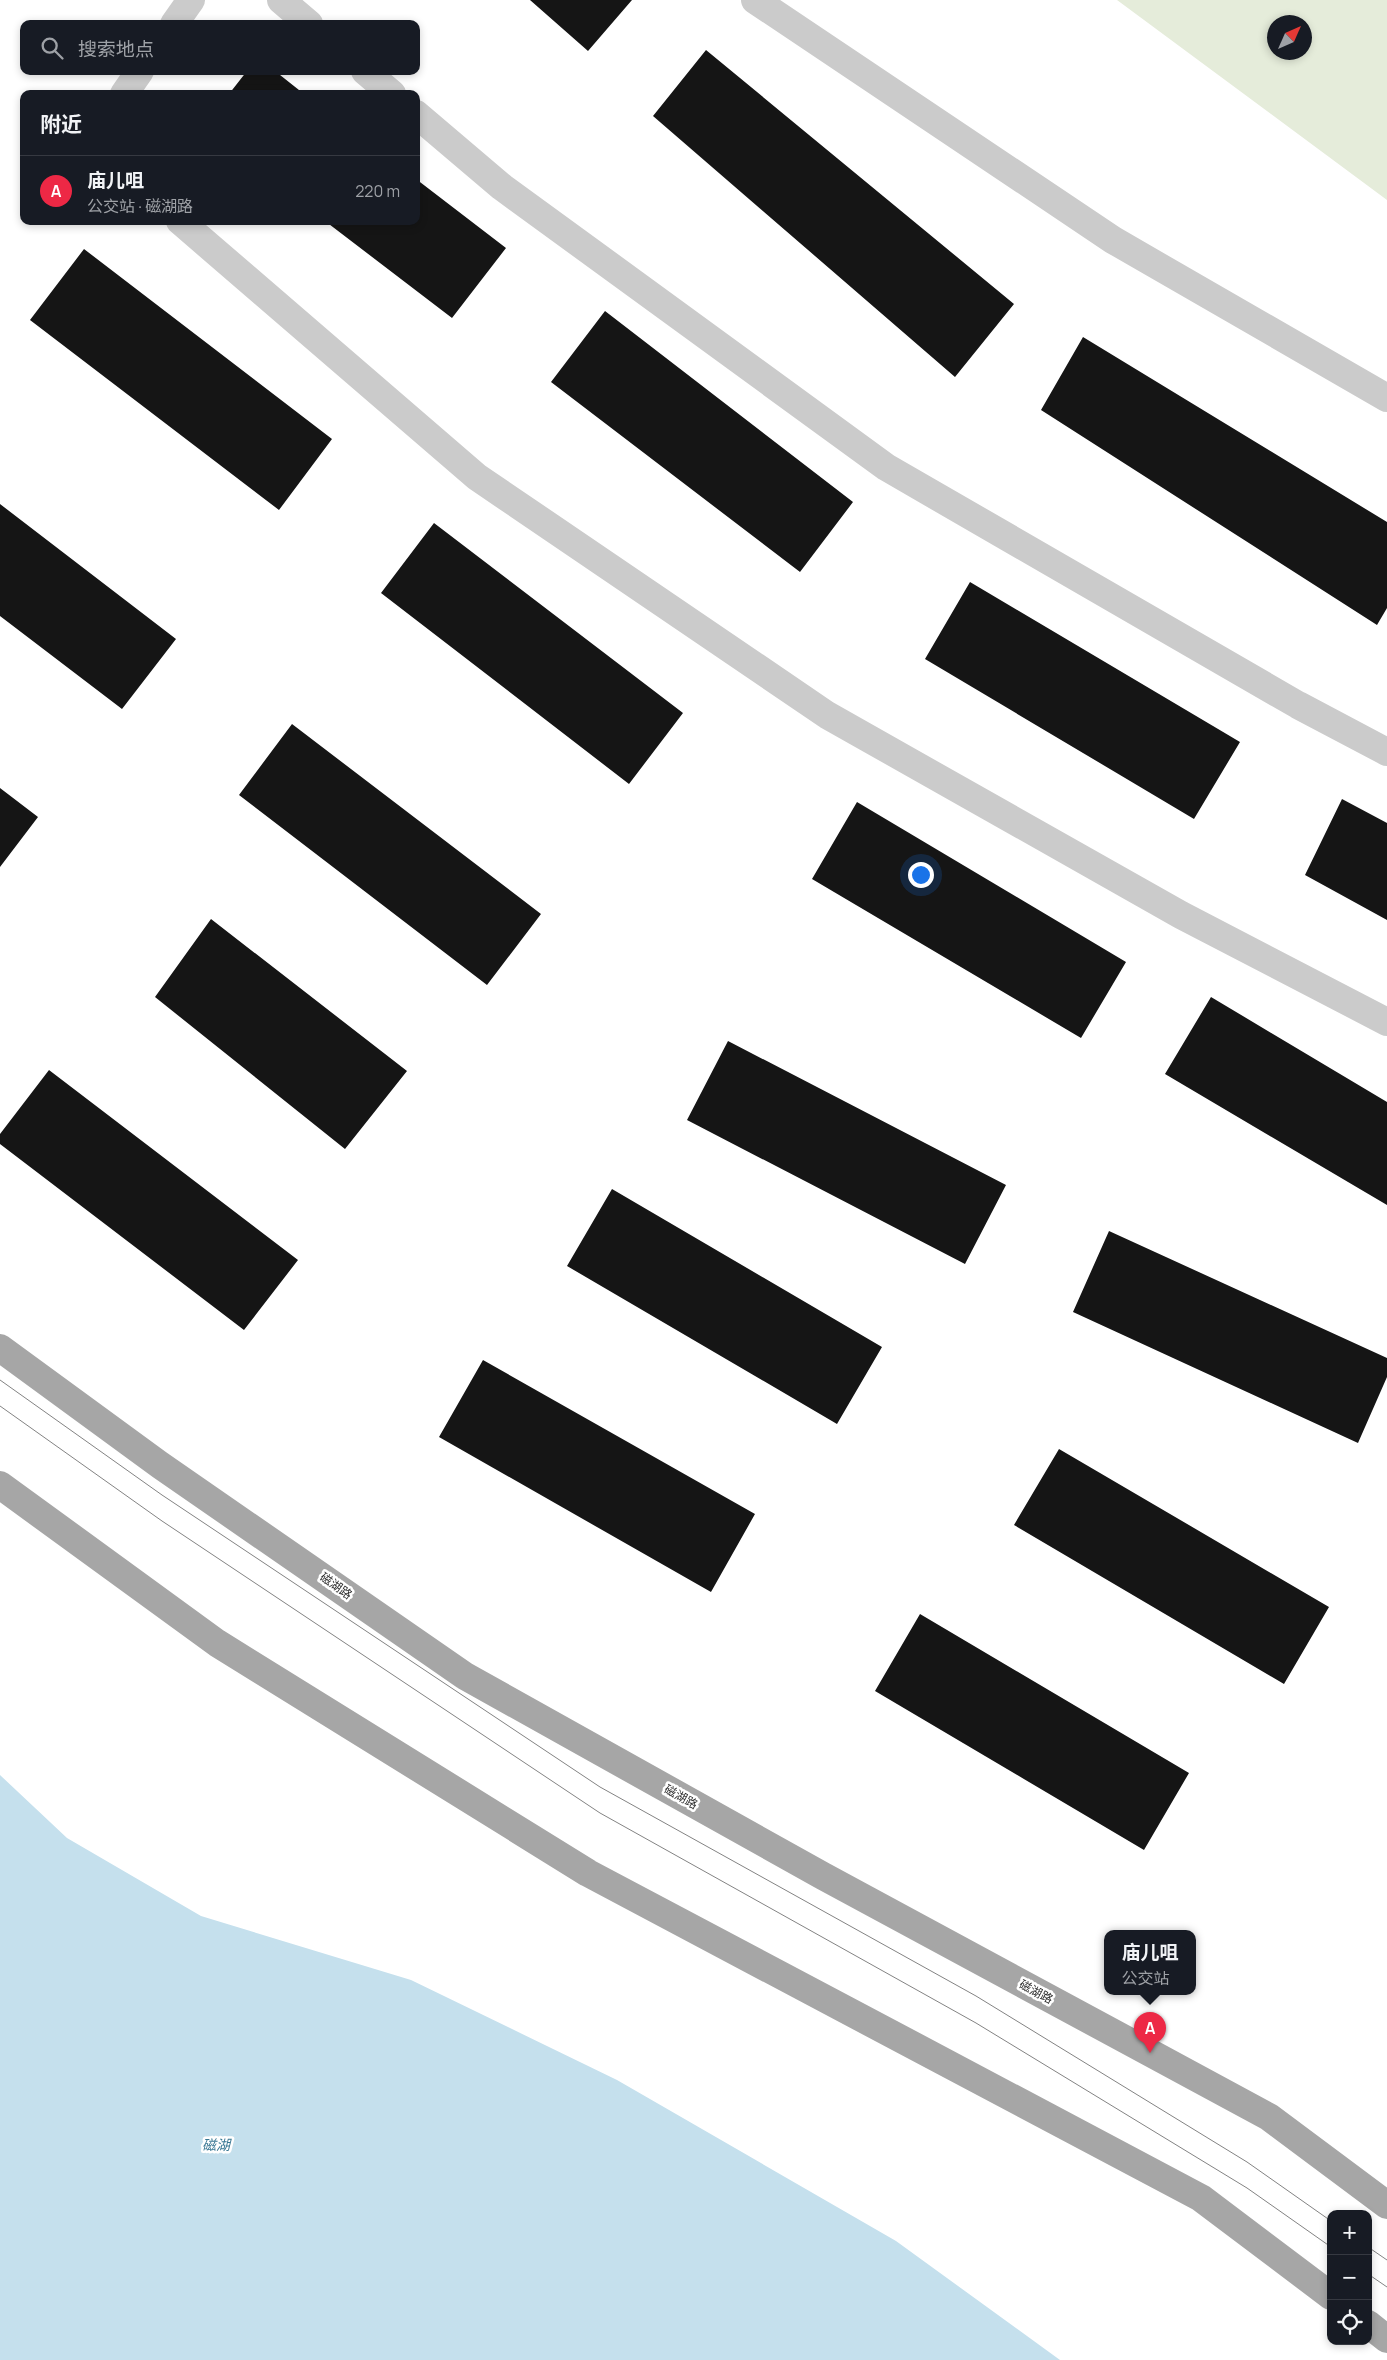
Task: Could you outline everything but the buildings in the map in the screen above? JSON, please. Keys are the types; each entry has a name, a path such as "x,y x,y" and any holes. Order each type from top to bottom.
{"main road":[{"name":"磁湖路","path":"0,1348 160,1465 465,1676 823,1876 1269,2116 1387,2205"},
{"path":"0,1485 217,1643 588,1873 1201,2198 1327,2293"},
{"path":"1372,2327 1387,2339"}],"street":[{"path":"177,20 191,0"},
{"path":"281,0 304,20"},
{"path":"755,0 1113,240 1387,398"},
{"path":"127,90 137,75"},
{"path":"370,75 387,90"},
{"path":"420,117 502,187 886,467 1298,705 1387,752"},
{"path":"185,225 478,477 827,715 1181,914 1387,1022"}],"green space":[{"path":"1117,0 1387,0 1387,200"}],"water":[{"name":"磁湖","path":"0,1775 67,1838 201,1916 411,1980 617,2080 896,2241 1060,2360 0,2360"}],"tram line":[{"path":"0,1380 162,1495 600,1787 976,1996 1247,2162 1327,2218"},
{"path":"0,1406 162,1521 600,1813 976,2023 1247,2188 1327,2244"},
{"path":"1372,2250 1387,2260"},
{"path":"1372,2277 1387,2287"}],"place":[{"name":"庙儿咀","path":"1150,2053"}]}
